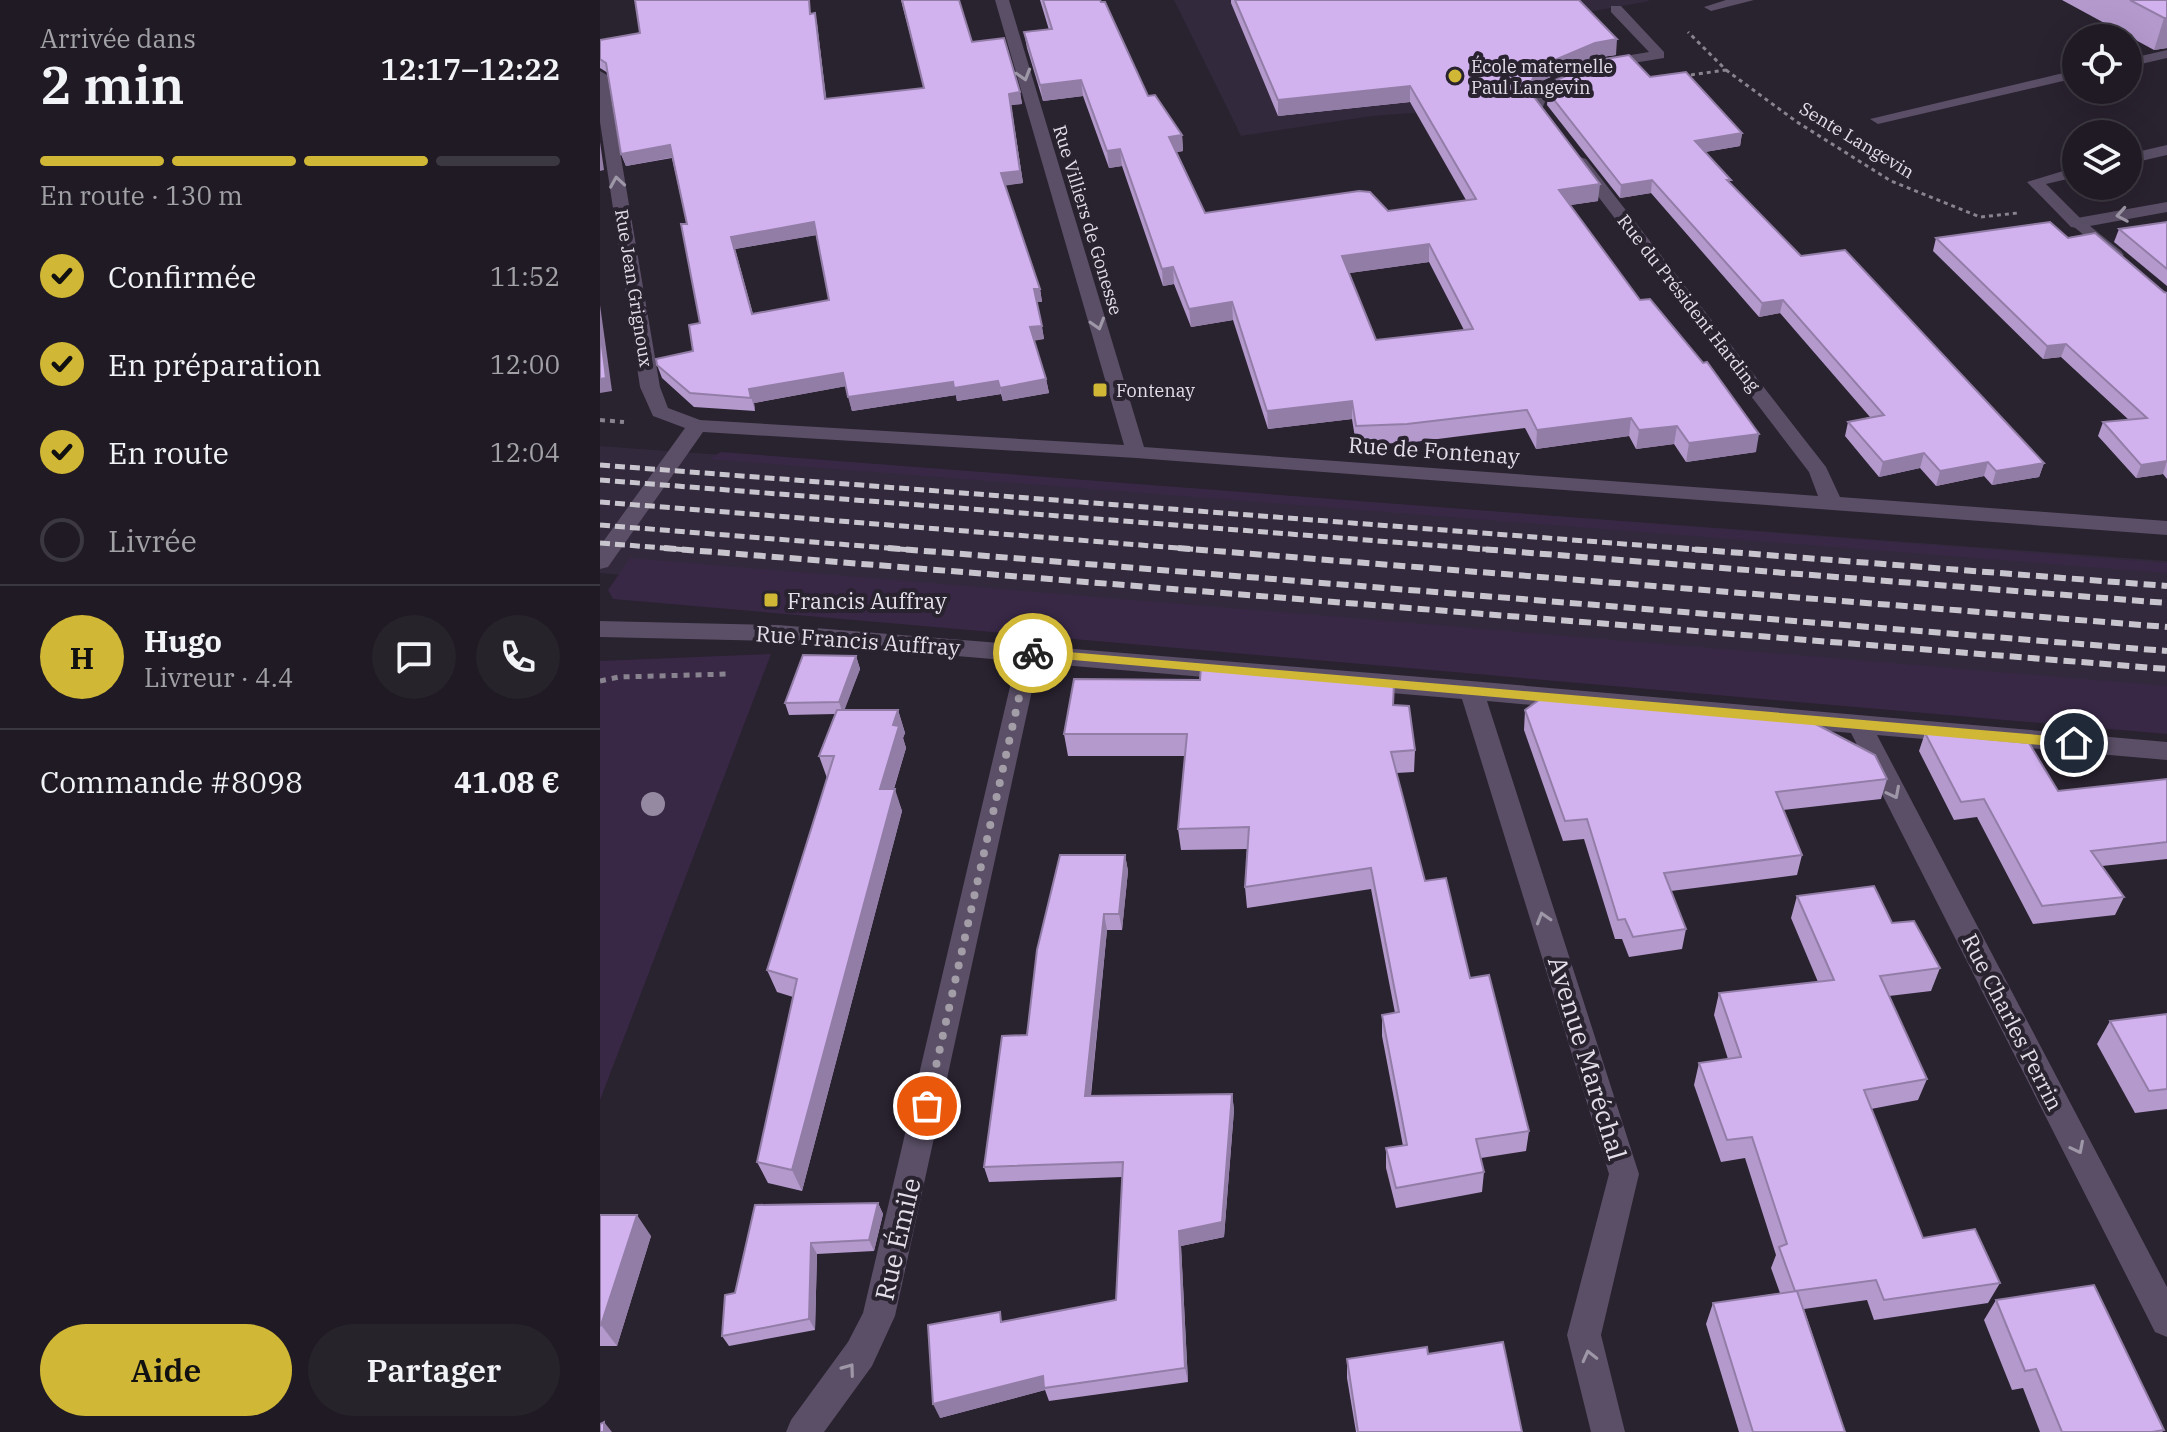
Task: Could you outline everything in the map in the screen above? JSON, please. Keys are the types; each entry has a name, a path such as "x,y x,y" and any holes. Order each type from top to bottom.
{"street":[{"name":"Rue Villiers de Gonesse","path":"1002,0 1136,452"},
{"path":"1711,7 1747,0"},
{"path":"1542,112 1543,89 1600,64 1659,55 1616,9"},
{"path":"2142,60 2167,54"},
{"name":"Rue Jean Grignoux","path":"600,75 650,387 660,412 697,426"},
{"path":"1878,119 2062,77"},
{"name":"Rue du Président Harding","path":"1566,144 1819,471 1832,504"},
{"path":"2142,156 2167,150"},
{"path":"2062,175 2035,182 2133,271"},
{"path":"2077,223 2167,207"},
{"name":"Rue de Fontenay","path":"697,426 1136,452 2167,528"},
{"path":"600,562 697,426"},
{"name":"Rue Francis Auffray","path":"600,629 778,633 1471,689 2167,751"},
{"name":"Rue Émile","path":"803,1432 860,1354 879,1316 1029,653"},
{"name":"Avenue Maréchal","path":"1471,689 1624,1174 1584,1335 1608,1432"},
{"name":"Rue Charles Perrin","path":"1859,724 2167,1321"}],"path":[{"name":"Sente Langevin","path":"1726,70 1797,122 1891,181 1980,217 2035,211 2077,223"},
{"path":"600,681 619,677 728,674"}],"shaded area":[{"path":"1174,0 1650,1 1577,14 1439,111 1372,116 1241,136"},
{"path":"600,446 2167,561 2167,704 600,573"},
{"path":"721,452 2167,563 2167,573 709,459"},
{"path":"630,558 2167,686 2167,734 613,599 608,590"},
{"path":"771,654 600,1100 600,661"}],"building":[{"path":"635,0 809,0 810,14 815,13 825,99 924,88 902,0 959,0 972,42 1004,38 1020,92 1009,94 1020,171 1001,173 1040,289 1034,289 1042,326 1030,327 1046,379 1000,388 998,381 954,388 953,382 848,397 843,373 749,389 751,398 690,393 657,365 656,359 693,351 689,325 700,323 681,224 687,224 670,145 621,154 606,63 600,59 600,40 640,33","holes":["814,222 829,300 752,314 731,237"]},
{"path":"1043,0 1105,2 1148,96 1155,95 1182,135 1169,137 1205,213 1359,191 1370,192 1388,211 1476,199 1410,86 1278,100 1235,0 1579,0 1617,39 1595,43 1538,67 1528,89 1600,184 1559,190 1640,300 1650,299 1703,363 1707,362 1759,434 1689,443 1677,426 1639,430 1631,418 1537,430 1527,410 1407,424 1356,426 1352,401 1267,411 1232,302 1189,309 1173,267 1162,269 1120,149 1107,151 1081,80 1040,85 1024,32 1052,29","holes":["1429,244 1473,329 1376,340 1342,256"]},
{"path":"2130,0 2167,0 2167,18 2164,18"},
{"path":"1629,55 1650,77 1686,72 1742,133 1695,141 1731,180 1727,180 1801,256 1845,250 2044,463 1996,471 1988,462 1940,471 1924,453 1883,462 1848,422 1884,415 1783,300 1762,303 1652,180 1621,185 1548,92 1552,82 1605,59"},
{"path":"2050,222 2068,238 2095,233 2167,293 2167,461 2141,465 2103,422 2147,418 2066,344 2047,346 1936,238"},
{"path":"2167,222 2167,269 2119,229"},
{"path":"600,330 606,378 600,379"},
{"path":"803,655 856,656 839,702 785,703"},
{"path":"1201,667 1394,683 1393,705 1409,706 1415,750 1391,752 1425,881 1446,878 1470,978 1489,975 1529,1131 1476,1139 1484,1172 1396,1188 1386,1148 1407,1145 1382,1015 1399,1012 1371,868 1245,887 1249,827 1178,829 1187,734 1064,734 1074,679 1200,680"},
{"path":"1543,697 1810,721 1875,755 1887,779 1776,792 1802,855 1664,873 1686,929 1633,937 1625,919 1618,920 1587,819 1565,821 1525,710"},
{"path":"837,710 898,710 893,725 899,726 880,789 895,789 792,1170 757,1162 797,979 767,970 834,756 819,756"},
{"path":"1925,733 2029,743 2058,791 2167,779 2167,842 2091,851 2124,897 2042,906 1984,799 1961,802"},
{"path":"1060,855 1125,855 1119,914 1104,914 1085,1096 1232,1094 1222,1222 1179,1231 1185,1368 1044,1388 1043,1376 933,1404 928,1325 1000,1312 1001,1322 1116,1300 1123,1162 984,1167 1002,1036 1027,1035 1037,950"},
{"path":"1874,886 1892,923 1914,921 1940,968 1880,976 1927,1079 1864,1090 1923,1238 1975,1229 2000,1283 1884,1300 1876,1280 1795,1291 1779,1247 1787,1244 1752,1137 1727,1140 1699,1063 1741,1057 1719,993 1834,980 1797,896"},
{"path":"2167,1014 2167,1089 2149,1091 2110,1021"},
{"path":"878,1203 869,1240 811,1243 809,1319 722,1336 725,1295 735,1293 755,1205"},
{"path":"600,1215 637,1215 600,1326"},
{"path":"2094,1285 2164,1430 2062,1432 2036,1369 2025,1371 1996,1300"},
{"path":"1797,1291 1845,1432 1753,1432 1713,1303"},
{"path":"1503,1342 1522,1432 1358,1432 1347,1359 1427,1347 1428,1354"}],"railway":[{"path":"600,465 1703,550"},
{"path":"600,480 1494,550"},
{"path":"600,502 1203,550"},
{"path":"600,525 893,548"},
{"path":"600,543 682,549"},
{"path":"664,548 682,549"},
{"path":"888,548 893,548"},
{"path":"893,548 913,550"},
{"path":"893,548 2167,651"},
{"path":"1178,548 2167,627"},
{"path":"1468,548 2167,603"},
{"path":"1677,548 2167,586"},
{"path":"682,549 689,550"},
{"path":"682,549 2167,669"}],"way so far":[{"path":"927,1106 1029,653 1033,653"}],"place":[{"name":"École maternelle Paul Langevin","path":"1455,76"},
{"name":"Fontenay","path":"1100,390"},
{"name":"Francis Auffray","path":"771,600"}],"route":[{"path":"1033,653 2074,743"}]}
